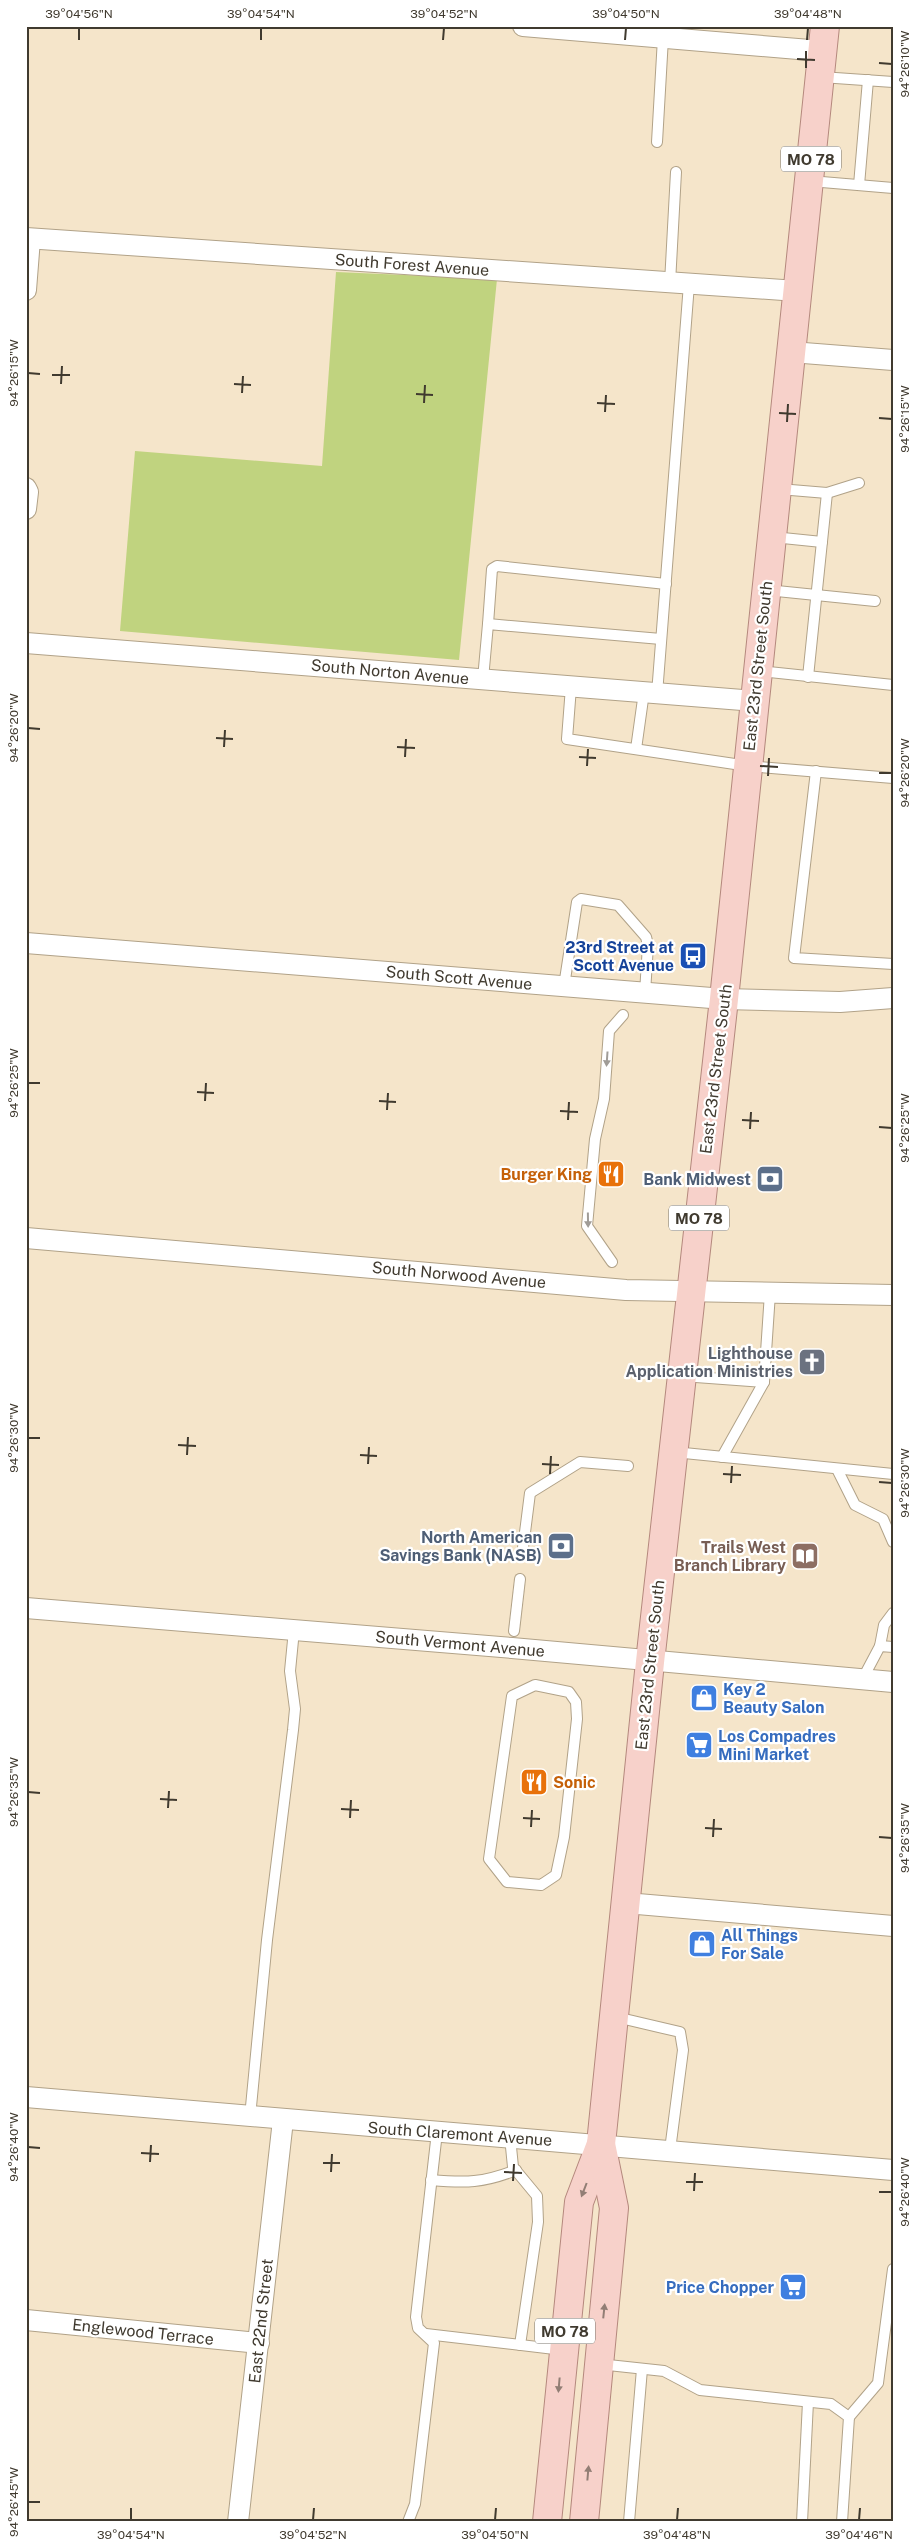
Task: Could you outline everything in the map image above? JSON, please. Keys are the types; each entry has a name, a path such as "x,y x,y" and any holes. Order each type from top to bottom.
{"main road":[{"name":"MO 78","path":"797,291 822,51"},
{"name":"East 23rd Street South","path":"546,2522 579,2202 601,2144 650,1662 690,1290 724,999 797,291"},
{"name":"East 23rd Street South","path":"584,2522 614,2208 601,2144"}],"street":[{"path":"523,26 822,51"},
{"path":"26,290 28,239"},
{"name":"South Forest Avenue","path":"28,239 797,291"},
{"path":"791,352 893,360"},
{"path":"26,488 28,492 26,509"},
{"name":"South Norton Avenue","path":"26,643 755,701"},
{"name":"South Scott Avenue","path":"26,943 724,999 840,1002 893,998"},
{"name":"South Norwood Avenue","path":"26,1238 626,1290 893,1295"},
{"name":"South Vermont Avenue","path":"26,1608 893,1682"},
{"path":"626,1904 893,1926"},
{"name":"South Claremont Avenue","path":"26,2098 601,2144 893,2170"},
{"name":"East 22nd Street","path":"238,2522 283,2120"},
{"name":"Englewood Terrace","path":"26,2320 259,2343"}],"lane":[{"path":"657,142 663,38"},
{"path":"822,51 868,80 893,82"},
{"path":"859,185 867,146 869,120 868,80"},
{"path":"636,750 651,693 661,639 666,584 680,283 676,172"},
{"path":"809,180 893,188"},
{"path":"777,489 827,493 859,483"},
{"path":"808,677 827,493"},
{"path":"772,537 822,542"},
{"path":"483,679 492,569 497,566 666,584"},
{"path":"766,590 875,601"},
{"path":"488,624 661,639"},
{"path":"758,671 893,685"},
{"path":"571,686 567,740 748,766 893,778"},
{"path":"816,771 794,958 893,964"},
{"path":"564,986 577,902 581,899 618,905 646,937 648,945 645,993"},
{"path":"612,1262 587,1226 595,1139 604,1099 609,1031 622,1015"},
{"path":"722,1457 764,1382 770,1293"},
{"path":"681,1376 764,1382"},
{"path":"673,1452 893,1474"},
{"path":"523,1548 530,1493 580,1462 628,1466"},
{"path":"837,1469 855,1505 883,1519 893,1542"},
{"path":"514,1631 520,1579"},
{"path":"862,1680 880,1646 884,1625 893,1613"},
{"path":"250,2117 267,1940 295,1709 290,1670 294,1630"},
{"path":"880,1646 893,1647"},
{"path":"535,1685 569,1692 576,1702 577,1718 564,1837 556,1875 541,1885 507,1882 489,1859 512,1696 535,1685"},
{"path":"615,2016 680,2032 683,2050 670,2150"},
{"path":"408,2522 415,2504 434,2343 418,2328 416,2317 437,2132"},
{"path":"510,2138 513,2167 537,2196 538,2222 520,2345"},
{"path":"431,2180 466,2183 482,2181 516,2170"},
{"path":"842,2522 849,2417 878,2383 893,2269"},
{"path":"426,2334 563,2350"},
{"path":"598,2364 664,2371 700,2390 831,2404 849,2417"},
{"path":"629,2522 642,2369"},
{"path":"802,2522 808,2402"}],"green space":[{"path":"336,272 497,279 459,660 120,631 135,451 322,466"}],"place":[{"name":"23rd Street at Scott Avenue","path":"693,956"},
{"name":"Burger King","path":"611,1174"},
{"name":"Bank Midwest","path":"770,1179"},
{"name":"Lighthouse Application Ministries","path":"812,1362"},
{"name":"North American Savings Bank (NASB)","path":"561,1546"},
{"name":"Trails West Branch Library","path":"805,1556"},
{"name":"Key 2 Beauty Salon","path":"704,1698"},
{"name":"Los Compadres Mini Market","path":"699,1745"},
{"name":"Sonic","path":"534,1782"},
{"name":"All Things For Sale","path":"702,1944"},
{"name":"Price Chopper","path":"793,2287"}]}
